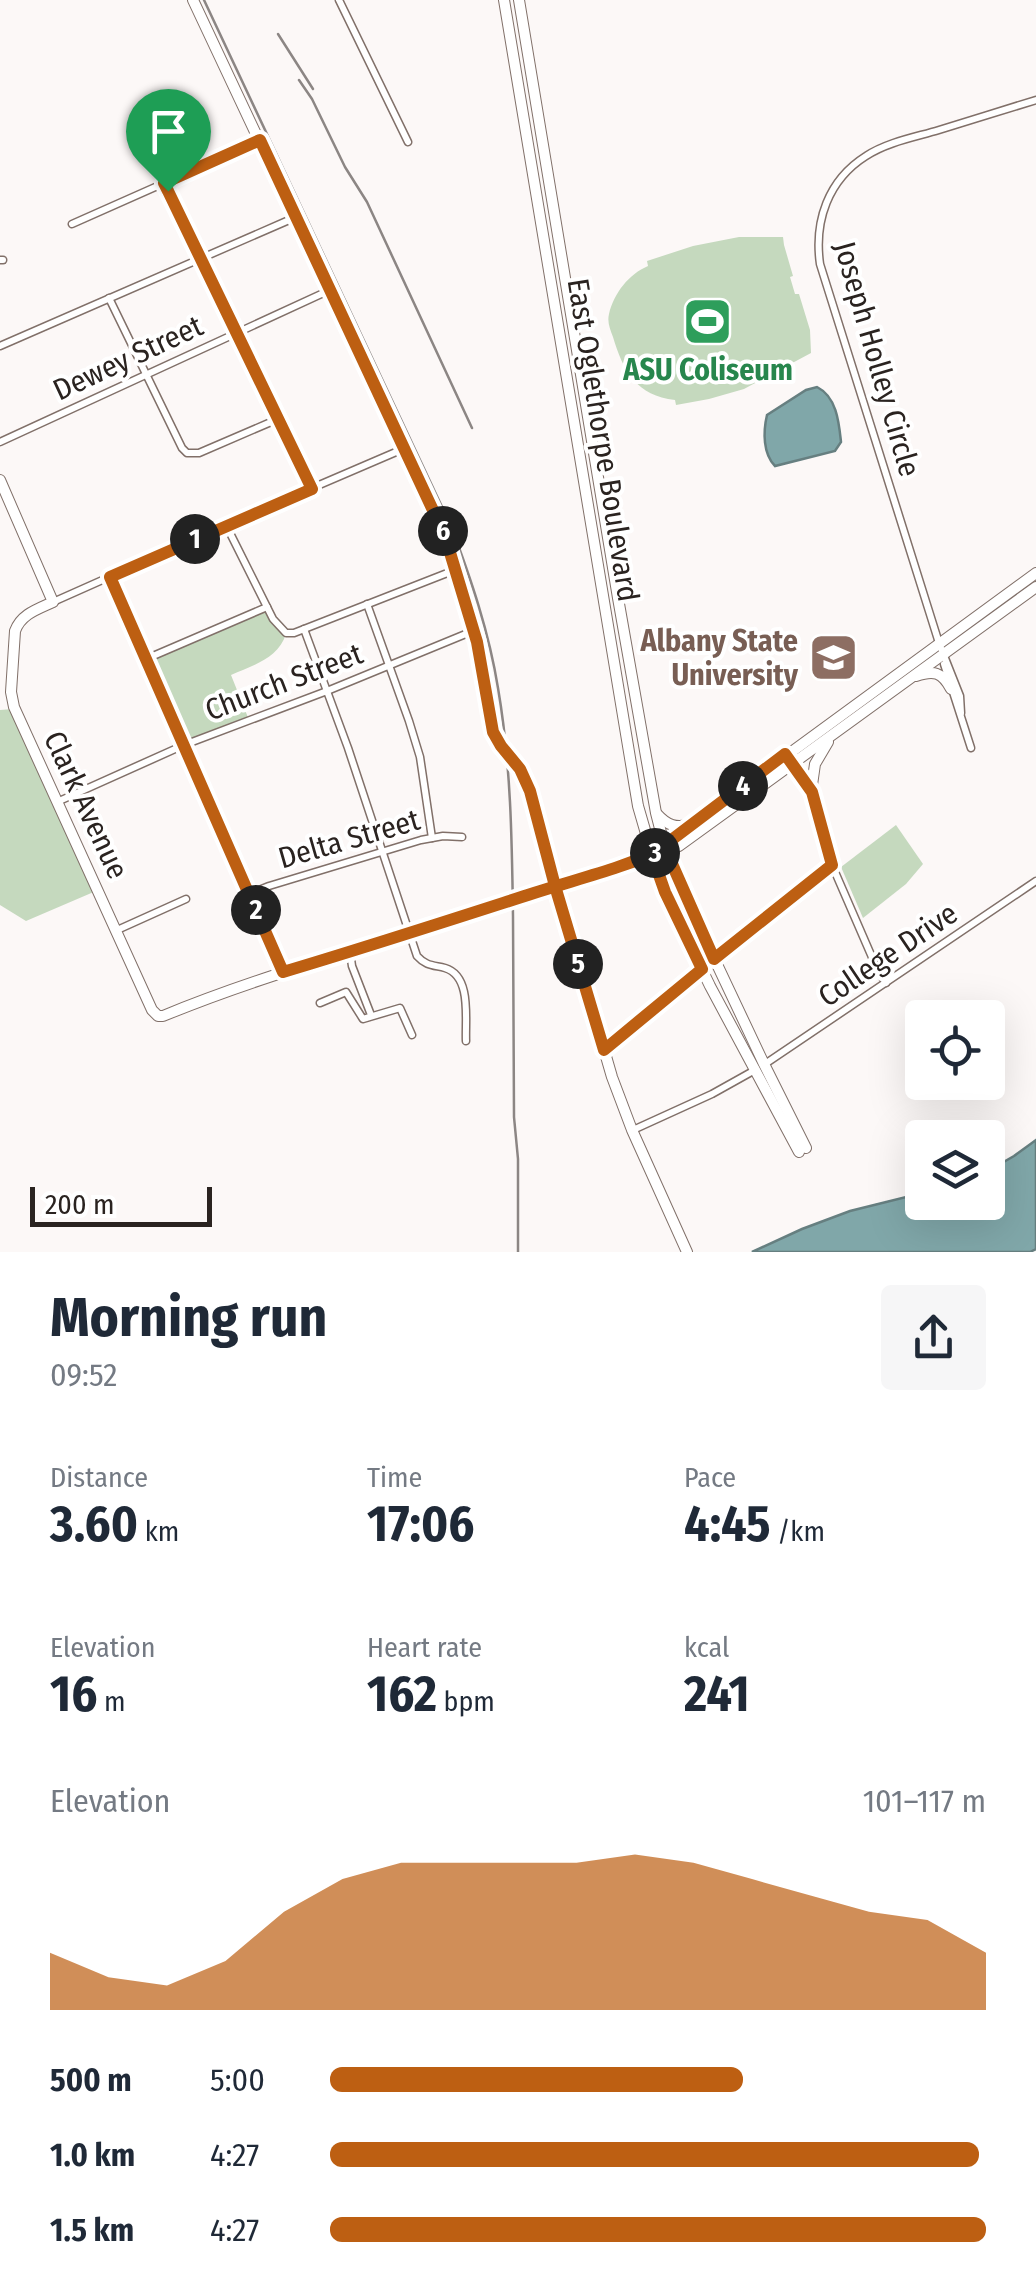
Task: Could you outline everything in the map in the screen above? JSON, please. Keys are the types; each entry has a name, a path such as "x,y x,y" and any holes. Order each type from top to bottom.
{"main road":[{"path":"193,0 445,536 474,630 493,732 526,781 612,1078 687,1252"},
{"name":"East Oglethorpe Boulevard","path":"504,0 634,787 665,892 702,969 802,1150"},
{"name":"East Oglethorpe Boulevard","path":"520,0 656,813 665,848 749,1033 759,1067"},
{"path":"0,480 53,602"},
{"path":"665,848 679,846 789,759 831,736 910,678 1036,573"},
{"path":"283,972 652,855 691,824 1036,587"},
{"name":"Clark Avenue","path":"53,602 23,617 14,630 8,708 57,802 152,1010 163,1016 283,972"},
{"path":"910,678 938,674 951,689"},
{"path":"812,792 815,764 831,736"},
{"path":"656,813 672,826 691,824"},
{"path":"702,969 713,974 749,1033"}],"street":[{"path":"339,0 408,142"},
{"name":"Joseph Holley Circle","path":"941,650 820,264 820,224 827,200 839,181 867,154 1036,100"},
{"path":"72,224 260,140"},
{"path":"164,183 312,489"},
{"path":"0,346 296,217"},
{"name":"Dewey Street","path":"0,442 330,290"},
{"path":"109,298 186,452 199,453 278,419"},
{"path":"53,602 404,449"},
{"path":"226,525 266,607 286,633 294,634 456,570"},
{"path":"110,577 283,972"},
{"path":"367,604 420,756 432,838"},
{"path":"146,659 266,607"},
{"path":"304,629 421,961 448,969 462,982 466,1040"},
{"name":"Church Street","path":"57,802 184,745 474,630"},
{"path":"953,675 952,661 959,642"},
{"path":"941,650 960,696 960,713"},
{"path":"941,650 971,748"},
{"path":"789,759 812,792 832,865 886,983"},
{"name":"Delta Street","path":"249,894 383,850 432,838 462,837"},
{"path":"714,959 832,865"},
{"name":"College Drive","path":"632,1130 712,1094 759,1067 1036,881"},
{"path":"115,931 186,898"},
{"path":"350,952 370,1014"},
{"path":"604,1050 702,969"},
{"path":"320,1002 346,992 363,1018 400,1008 412,1035"}],"green space":[{"name":"ASU Coliseum","path":"739,237 783,237 793,276 790,277 810,330 811,353 744,389 676,405 675,400 641,387 627,371 608,320 611,306 629,279 648,266 647,261"},
{"path":"265,609 286,634 271,655 231,675 249,720 184,744 147,659"},
{"path":"13,709 96,891 26,921 0,905 0,710"},
{"path":"896,825 923,864 906,884 863,918 841,867"}],"water":[{"path":"817,387 833,404 841,442 835,451 775,466 765,442 767,415"},
{"path":"1036,1140 1036,1249 1030,1252 752,1252 850,1211 905,1197 905,1220 1005,1220 1005,1161"}],"railway":[{"path":"204,0 451,526 490,647 506,745 510,802 518,1252"},
{"path":"278,34 313,89"},
{"path":"299,80 367,202 472,428"}],"place":[{"name":"ASU Coliseum","path":"708,321"},
{"name":"Albany State University","path":"833,658"}],"route":[{"path":"168,191 164,183 260,140 445,536 477,642 493,732 520,769 530,791 555,886 604,1050 702,969 652,855 785,754 812,792 832,865 714,959 665,848 652,855 555,886 409,934 283,972 110,577 312,489 168,191"}]}
